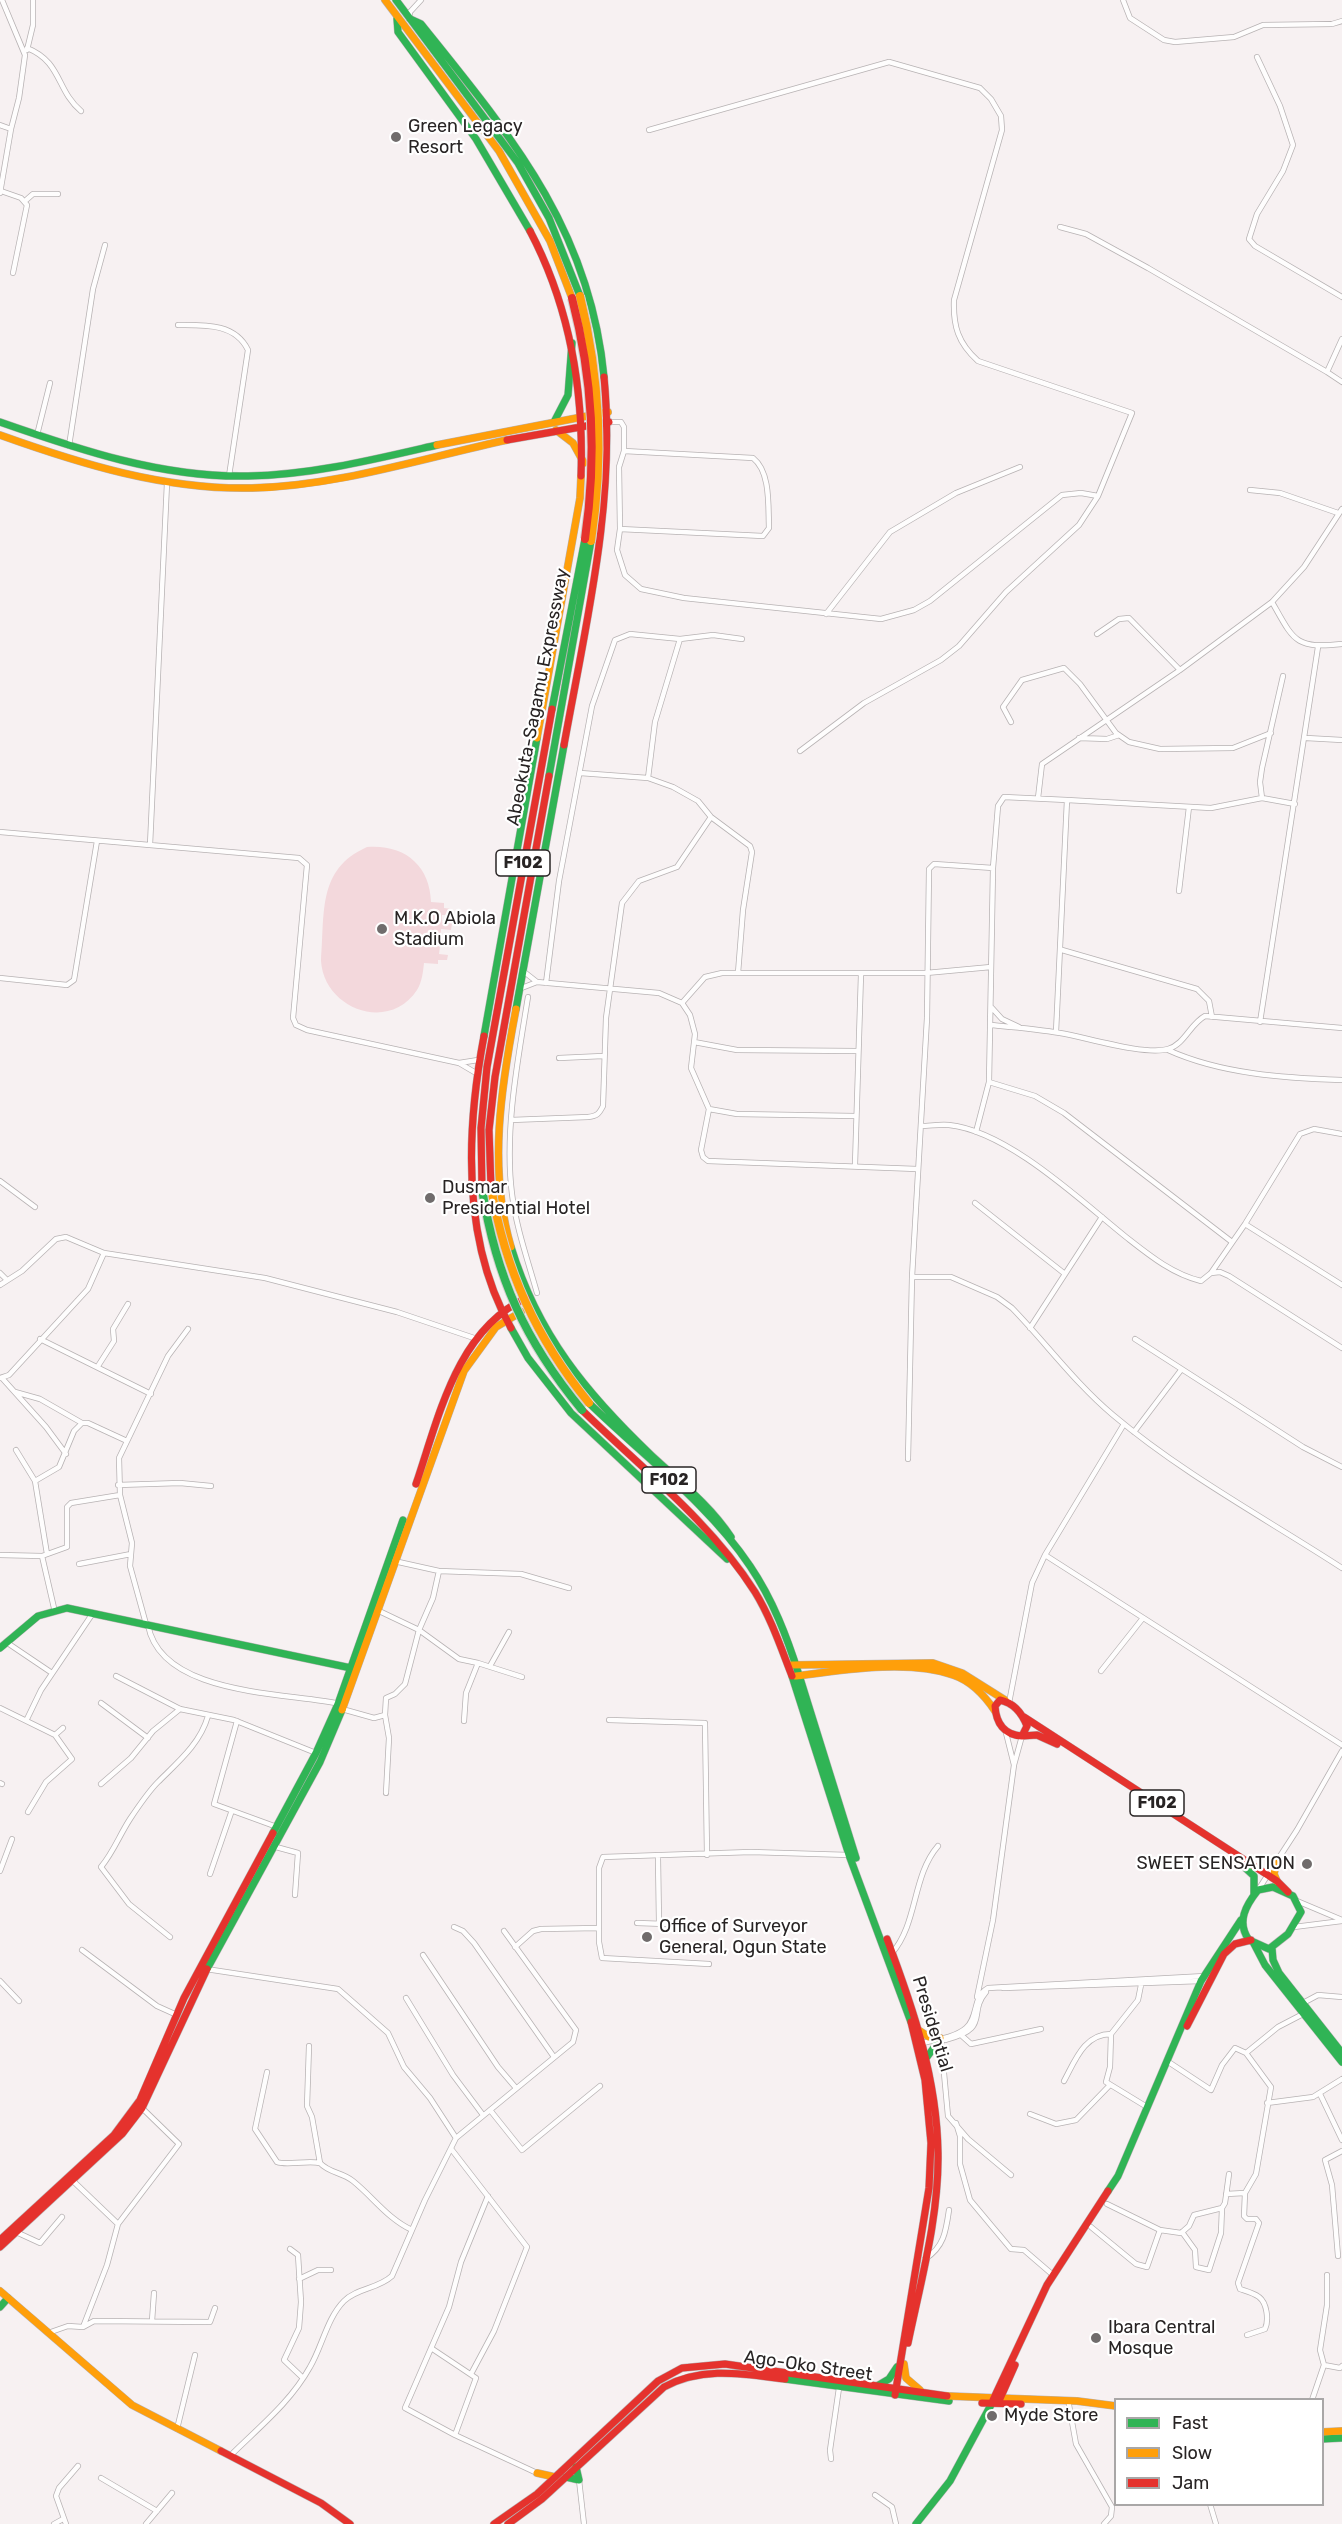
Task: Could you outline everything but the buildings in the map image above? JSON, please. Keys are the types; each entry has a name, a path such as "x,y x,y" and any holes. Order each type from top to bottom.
{"main road":[{"name":"Abeokuta-Sagamu Expressway","path":"385,0 508,167 550,241 576,298"},
{"name":"Abeokuta-Sagamu Expressway","path":"396,0 507,147 557,236 576,298 586,352 594,421 594,468 588,540 482,1105 480,1151 500,1241 522,1304 555,1361 589,1403 713,1522 746,1561 765,1589 792,1665 852,1854"},
{"path":"409,18 421,24 493,114 550,199 590,294 600,338 609,422 609,488 602,532 476,1073 470,1126 473,1212 482,1255 506,1320 552,1392 583,1426 701,1537 738,1567"},
{"path":"397,19 398,32 492,160 525,216 549,267 572,343 583,426 584,463 580,498 521,970 502,1078 497,1149 504,1219 532,1295 533,1307 561,1356 584,1385 719,1519 746,1561"},
{"path":"555,420 568,395 572,343"},
{"path":"0,422 69,446 169,471 246,476 306,472 555,420 608,412"},
{"path":"0,435 103,469 167,483 247,488 310,483 556,430 609,422"},
{"path":"556,430 573,443 584,463"},
{"path":"246,476 247,488"},
{"name":"Abeokuta-Sagamu Expressway","path":"487,1188 491,1243 514,1309 547,1367 582,1410 705,1530 738,1567 756,1594 792,1665"},
{"path":"204,1968 276,1847 320,1762 459,1369 477,1339 502,1310 532,1295"},
{"path":"352,1668 376,1610 464,1371 496,1327 533,1307"},
{"path":"3,1645 26,1624 54,1608 93,1613 352,1668"},
{"name":"F102","path":"792,1665 933,1663 962,1673 1007,1701 1024,1717 1277,1881 1297,1901"},
{"path":"795,1675 857,1670 942,1671 960,1678 979,1690 995,1711 1006,1733"},
{"path":"995,1711 997,1702 1007,1701"},
{"path":"0,2240 120,2128 140,2100 183,2007 341,1706"},
{"path":"1022,1736 1027,1726 1024,1717"},
{"name":"F102","path":"1006,1733 1022,1736 1037,1735 1053,1742 1249,1869 1257,1881 1256,1892"},
{"path":"852,1854 921,2045 928,2102 931,2165 923,2239 902,2364 893,2375 878,2386"},
{"name":"Presidential","path":"852,1854 892,1953 919,2030 921,2045 927,2057 934,2098 938,2162 925,2259 898,2392"},
{"path":"1277,1860 1274,1874 1277,1881"},
{"path":"996,2400 1053,2275 1111,2189 1206,1978 1256,1892 1273,1887 1288,1892"},
{"path":"1272,1948 1294,1927 1301,1912 1297,1901"},
{"path":"1240,1920 1259,1956 1342,2062"},
{"path":"916,2524 950,2481 996,2400 1051,2287 1107,2204 1121,2178 1206,1978 1230,1947 1252,1941 1272,1948"},
{"path":"1272,1948 1273,1960 1279,1972 1342,2053"},
{"path":"0,2247 122,2134 142,2108 183,2007"},
{"path":"919,2030 940,2041 927,2057"},
{"path":"2,2297 48,2333 126,2402 321,2503 350,2524"},
{"path":"2,2297 127,2406 297,2495 343,2524"},
{"path":"508,2524 658,2381 682,2368 725,2364 878,2386 898,2392 996,2400 1077,2401 1114,2408"},
{"path":"902,2364 910,2383 927,2393"},
{"name":"Ago-Oko Street","path":"540,2494 566,2477 664,2386 679,2379 723,2372 839,2388 1114,2408"},
{"path":"1324,2432 1342,2437"},
{"path":"1324,2439 1342,2437"},
{"path":"566,2477 579,2480 576,2467"},
{"path":"537,2473 555,2477"},
{"path":"537,2473 542,2479 540,2494"},
{"path":"494,2524 530,2504"}],"street":[{"path":"2,0 25,55"},
{"path":"25,201 0,192 19,98 25,55 33,25 33,0"},
{"path":"409,18 410,12 421,0"},
{"path":"1123,0 1130,18 1158,37 1174,42 1234,37 1263,25 1332,24 1342,21"},
{"path":"27,48 51,62 69,100 81,111"},
{"path":"1257,57 1280,106 1293,146 1283,171 1257,214 1249,239 1255,246 1342,297"},
{"path":"649,130 890,62 980,88 991,99 1000,116 1002,130 954,300 953,319 957,333 965,349 978,361 1132,413 1098,496 1079,525 1006,592 959,646 941,660 864,703 800,751"},
{"path":"0,125 11,129"},
{"path":"13,273 24,224 25,201 33,194 58,194"},
{"path":"1060,227 1086,234 1148,268 1342,382"},
{"path":"69,446 93,289 105,245"},
{"path":"178,325 209,325 222,328 244,342 248,350 249,360 229,476"},
{"path":"1327,372 1342,339"},
{"path":"37,435 51,383"},
{"path":"609,422 621,422 624,427 624,451 619,467 620,529 617,550 620,565 625,575 641,589 684,598 881,619 914,610 930,601 1062,495 1081,493 1098,496"},
{"path":"620,529 763,536 769,528 763,474 760,464 753,458 624,451"},
{"path":"826,614 890,532 956,493 1020,467"},
{"path":"150,845 167,483"},
{"path":"1038,798 1042,764 1180,670 1272,602 1304,567 1340,511 1280,493 1250,490"},
{"path":"1272,602 1294,637 1318,647 1342,644"},
{"path":"1097,634 1119,619 1129,618 1180,670"},
{"path":"546,983 559,881 592,706 615,640 630,634 680,639 713,635 742,639"},
{"path":"648,778 655,723 680,639"},
{"path":"1260,1022 1306,738 1318,647"},
{"path":"1011,722 1003,707 1022,680 1064,669 1080,684 1119,735 1129,742 1160,749 1233,748 1271,733"},
{"path":"1262,798 1260,782 1283,676"},
{"path":"1079,738 1107,739 1119,735"},
{"path":"1306,738 1342,740"},
{"path":"580,773 648,778 686,793 698,801 711,817 743,839 752,852 742,910 738,973"},
{"path":"976,1132 989,1082 993,868 999,803 1005,797 1211,808 1262,798 1295,804"},
{"path":"1056,1032 1062,950 1066,800"},
{"path":"1179,891 1189,807"},
{"path":"511,1120 596,1116 603,1106 603,1056 609,988 622,903 639,881 677,867 711,817"},
{"path":"0,832 299,858 307,865 293,1018 296,1025 308,1030 459,1063 476,1073"},
{"path":"0,978 67,985 74,980 97,841"},
{"path":"908,1459 912,1277 921,1126 929,869 934,864 993,868"},
{"path":"1062,950 1197,989 1209,1001 1212,1017"},
{"path":"682,1002 705,977 738,973 926,974 991,967"},
{"path":"521,970 537,982"},
{"path":"855,1165 856,1051 861,974"},
{"path":"518,990 537,982 659,993 682,1002 693,1025 691,1068 709,1109 701,1150 703,1157 708,1161 917,1169"},
{"path":"528,997 511,1120 512,1194 532,1295"},
{"path":"992,1007 1002,1019 1027,1030"},
{"path":"1167,1050 1183,1039 1196,1021 1205,1016 1342,1028"},
{"path":"991,1025 1056,1032 1146,1051 1167,1050 1197,1063 1297,1079 1342,1080"},
{"path":"694,1042 737,1050 856,1051"},
{"path":"559,1058 603,1056"},
{"path":"459,1063 478,1060"},
{"path":"989,1082 1035,1096 1064,1113 1232,1242"},
{"path":"709,1109 737,1114 855,1116"},
{"path":"921,1126 949,1125 976,1132 1044,1171 1150,1256 1180,1274 1201,1281 1211,1273 1245,1224 1300,1134 1314,1129 1342,1134"},
{"path":"0,1181 35,1207"},
{"path":"975,1203 1065,1274"},
{"path":"1030,1328 1102,1217"},
{"path":"1245,1224 1342,1285"},
{"path":"0,1285 61,1236 105,1253 247,1273 397,1312 477,1339"},
{"path":"66,1454 1,1378 9,1375 88,1289 105,1253"},
{"path":"1211,1273 1220,1272 1229,1276 1342,1348"},
{"path":"0,1273 8,1280"},
{"path":"912,1277 921,1279 944,1276 963,1281 997,1297 1012,1308 1087,1391 1134,1432 1198,1477 1342,1568"},
{"path":"98,1366 114,1341 112,1329 128,1304"},
{"path":"188,1329 168,1356 119,1458 118,1485 132,1543 133,1577 154,1645 180,1670 210,1682 274,1695 306,1697 374,1718 385,1715"},
{"path":"1135,1339 1303,1447 1342,1467"},
{"path":"40,1340 98,1366 151,1394"},
{"path":"1134,1432 1180,1370"},
{"path":"15,1392 40,1399 82,1423 88,1423 127,1441"},
{"path":"35,1481 59,1467 74,1431 82,1423"},
{"path":"1007,1701 1032,1583 1045,1555 1124,1424"},
{"path":"16,1450 35,1481 44,1555 54,1608"},
{"path":"118,1485 180,1483 211,1486"},
{"path":"0,1555 44,1555 67,1547 67,1507 71,1503 120,1495"},
{"path":"79,1564 131,1554"},
{"path":"1045,1555 1342,1745"},
{"path":"394,1561 439,1571 521,1574 569,1588"},
{"path":"386,1793 389,1738 385,1715 386,1698 395,1694 405,1684 419,1630 434,1598 439,1571"},
{"path":"376,1610 419,1630 459,1659 522,1677"},
{"path":"27,1719 52,1673 93,1613"},
{"path":"1101,1671 1143,1618"},
{"path":"490,1666 509,1632"},
{"path":"3,1645 52,1673"},
{"path":"464,1721 466,1694 478,1663"},
{"path":"116,1676 180,1709 237,1721 316,1753"},
{"path":"101,1703 148,1738"},
{"path":"0,1708 27,1719 55,1735 72,1759 46,1782 28,1812"},
{"path":"102,1784 180,1709"},
{"path":"170,1937 126,1900 101,1867 117,1848 131,1819 156,1784 178,1765 204,1728 208,1716"},
{"path":"609,1720 705,1723 707,1855"},
{"path":"237,1721 214,1802 231,1813 278,1828"},
{"path":"55,1735 63,1728"},
{"path":"1006,1733 1014,1765"},
{"path":"940,2041 966,2029 973,2019 993,1920 1014,1765 1022,1736"},
{"path":"1256,1892 1298,1830 1342,1751"},
{"path":"210,1875 231,1813"},
{"path":"0,1871 12,1839"},
{"path":"892,1953 900,1941 925,1864 938,1846"},
{"path":"276,1847 298,1853 295,1895"},
{"path":"709,1964 602,1958 599,1928 601,1860 609,1856 658,1857 751,1852 852,1854"},
{"path":"658,1857 659,1923"},
{"path":"1297,1901 1342,1921"},
{"path":"1329,1915 1329,1922"},
{"path":"1294,1927 1342,1921"},
{"path":"637,1923 694,1925"},
{"path":"454,1927 463,1931 474,1943 554,2057"},
{"path":"515,1947 533,1931 541,1929 599,1928"},
{"path":"230,2456 278,2410 303,2378 343,2302 354,2294 384,2284 392,2276 456,2138 573,2042 576,2030 504,1931"},
{"path":"82,1950 157,2006 183,2007"},
{"path":"423,1955 498,2067 516,2088"},
{"path":"204,1968 338,1989 388,2032 404,2067 430,2098 456,2138"},
{"path":"977,2000 983,1990 998,1986 1206,1978"},
{"path":"1142,1980 1138,2000 1111,2034 1110,2067 1106,2082 1146,2107"},
{"path":"921,2045 961,2035 975,2025 982,1998 991,1990 1142,1980"},
{"path":"0,1981 19,2001"},
{"path":"1303,2003 1318,1995 1342,1996"},
{"path":"406,1998 453,2075 483,2115"},
{"path":"1246,2053 1278,2027 1304,2014"},
{"path":"961,2035 971,2044 1041,2029"},
{"path":"1064,2081 1086,2045 1101,2034 1111,2034"},
{"path":"940,2041 948,2116 968,2139 1011,2175"},
{"path":"309,2046 307,2106 320,2163"},
{"path":"1170,2063 1211,2090 1222,2065 1235,2048 1246,2053 1271,2087 1266,2103 1256,2174 1245,2193 1244,2216 1256,2219 1258,2223 1238,2286 1258,2296 1267,2312 1265,2329 1247,2335"},
{"path":"267,2072 255,2129 272,2158 282,2164 309,2160 320,2163 332,2173 352,2180 383,2210 412,2230"},
{"path":"1266,2103 1320,2094 1342,2079"},
{"path":"1030,2114 1056,2124 1076,2120 1109,2085"},
{"path":"489,2110 522,2150 600,2086"},
{"path":"1320,2094 1342,2140"},
{"path":"83,2327 112,2253 118,2224 178,2144 174,2137 142,2108"},
{"path":"956,2123 960,2136 960,2164 970,2200 1011,2249 1024,2250 1053,2275"},
{"path":"452,2150 527,2247 494,2331 471,2374"},
{"path":"1338,2256 1340,2235 1332,2185 1325,2160 1342,2151"},
{"path":"1182,2232 1195,2250 1196,2267 1209,2271 1221,2233 1222,2208 1228,2174"},
{"path":"72,2180 118,2224"},
{"path":"1226,2194 1245,2193"},
{"path":"488,2196 461,2262 452,2296 405,2408 455,2435 537,2473"},
{"path":"1107,2204 1160,2230 1182,2232 1189,2226 1194,2214 1222,2208"},
{"path":"925,2259 943,2242 950,2210"},
{"path":"16,2232 40,2243 62,2217"},
{"path":"1091,2227 1136,2264 1147,2267 1160,2230"},
{"path":"290,2249 298,2255 301,2302 299,2328 284,2360 303,2378"},
{"path":"299,2279 318,2270 331,2270"},
{"path":"1313,2398 1324,2365 1320,2350 1327,2305 1327,2275"},
{"path":"152,2321 154,2293"},
{"path":"48,2333 68,2326 83,2327 94,2321 210,2322 215,2308"},
{"path":"431,2348 476,2378 471,2388 474,2391 455,2435"},
{"path":"177,2429 195,2355"},
{"path":"1324,2365 1340,2368 1342,2366"},
{"path":"831,2458 830,2450 839,2388"},
{"path":"1069,2405 1076,2444 1112,2507 1111,2516 1104,2524"},
{"path":"54,2524 65,2522 56,2496 59,2488 78,2466"},
{"path":"101,2478 157,2511"},
{"path":"579,2480 584,2524"},
{"path":"146,2524 172,2493"},
{"path":"875,2495 892,2507 896,2524"},
{"path":"1210,2506 1216,2524"}],"shaded area":[{"name":"M.K.O Abiola Stadium","path":"367,847 392,849 403,853 420,868 426,877 431,902 444,903 444,908 452,909 452,915 442,915 442,922 452,923 451,930 441,929 440,940 449,941 449,947 440,946 439,954 448,955 447,960 438,960 438,964 424,963 419,987 405,1003 391,1010 375,1012 360,1010 345,1003 333,992 325,978 321,961 324,910 332,880 339,867 351,856"}],"traffic: fast":[{"path":"396,0 518,163 549,218 580,296"},
{"path":"397,19 398,32 476,139 530,231"},
{"path":"410,19 421,24 485,105 541,186 563,229 582,275 596,324 604,377"},
{"path":"555,420 568,395 572,343"},
{"path":"0,422 61,443 122,460 153,467 216,475 296,473 367,461 437,445"},
{"path":"552,709 585,539"},
{"path":"549,776 591,541"},
{"path":"484,1036 537,738"},
{"path":"516,1009 564,745"},
{"path":"482,1189 496,1251 516,1307 544,1359 582,1410"},
{"path":"511,1247 535,1308 567,1361 628,1433 704,1504 731,1537"},
{"path":"511,1328 528,1358 571,1413 727,1559"},
{"path":"589,1403 695,1501 733,1543 750,1566 772,1605 799,1675"},
{"path":"273,1833 316,1753 338,1704 403,1520"},
{"path":"0,1648 38,1616 67,1608 351,1668"},
{"path":"799,1675 856,1858"},
{"path":"796,1676 792,1676 849,1855 911,2022"},
{"path":"207,1969 320,1762 342,1710"},
{"path":"1241,1864 1254,1876 1254,1894"},
{"path":"1273,1887 1293,1896 1301,1912 1288,1934 1269,1949 1249,1940 1243,1927 1243,1920 1246,1908 1258,1890 1273,1887"},
{"path":"1108,2191 1118,2176 1201,1981 1241,1920"},
{"path":"1253,1942 1265,1965 1342,2062"},
{"path":"1272,1948 1273,1960 1279,1973 1342,2053"},
{"path":"927,2057 938,2042"},
{"path":"0,2307 8,2298"},
{"path":"877,2386 889,2379 897,2367"},
{"path":"785,2379 949,2401"},
{"path":"916,2524 950,2481 992,2403"},
{"path":"1324,2439 1342,2438"},
{"path":"566,2477 579,2480 576,2467"}],"traffic: slow":[{"path":"385,0 499,151 550,241 572,298"},
{"path":"580,296 592,357 598,418 598,479 591,541"},
{"path":"437,445 608,412"},
{"path":"556,430 573,443 584,463"},
{"path":"0,435 61,456 155,480 187,485 252,488 348,477 507,440"},
{"path":"537,738 580,498 581,476"},
{"path":"511,1247 500,1188 499,1128 516,1009"},
{"path":"491,1187 505,1247 525,1302 553,1354 589,1403"},
{"path":"342,1710 464,1371 496,1327 521,1312"},
{"path":"791,1665 933,1663 962,1673 1005,1700"},
{"path":"796,1676 875,1667 936,1670 953,1675 972,1685 995,1711"},
{"path":"1277,1860 1274,1874 1277,1881"},
{"path":"920,2031 929,2037 940,2038"},
{"path":"0,2291 132,2405 221,2451"},
{"path":"904,2364 906,2378 920,2390"},
{"path":"947,2396 1077,2401 1114,2406"},
{"path":"1324,2432 1342,2431"},
{"path":"537,2473 555,2477"}],"traffic: jam":[{"path":"530,231 555,289 572,350 580,412 581,476"},
{"path":"572,298 585,358 591,418 591,478 585,539"},
{"path":"564,745 597,562 606,470 607,424 604,377"},
{"path":"507,440 609,422"},
{"path":"482,1189 481,1128 487,1067 552,709"},
{"path":"491,1187 489,1130 495,1077 549,776"},
{"path":"484,1036 474,1109 471,1147 472,1185 483,1259 495,1294 511,1328"},
{"path":"416,1484 442,1404 466,1354 502,1313 526,1298"},
{"path":"582,1410 674,1496 737,1566 766,1612 792,1676"},
{"path":"1000,1700 1013,1706 1023,1717 1027,1726 1022,1736 1006,1731 999,1723 995,1706 1000,1700"},
{"path":"1024,1717 1277,1881 1288,1892"},
{"path":"1022,1736 1037,1735 1057,1744"},
{"path":"0,2240 114,2135 140,2100 184,1998 273,1833"},
{"path":"887,1939 922,2044 937,2125 936,2201 908,2343"},
{"path":"1187,2026 1224,1954 1235,1944 1251,1940"},
{"path":"0,2247 122,2134 142,2108 207,1969"},
{"path":"895,2395 929,2188 931,2143 925,2080 911,2022"},
{"path":"993,2400 1047,2285 1108,2191"},
{"path":"494,2524 537,2494 658,2381 682,2368 725,2364 947,2396"},
{"path":"999,2401 1015,2365"},
{"path":"508,2524 542,2499 664,2387 693,2376 723,2373 785,2379"},
{"path":"982,2403 1021,2404"},
{"path":"221,2451 321,2503 350,2524"}],"place":[{"name":"Green Legacy Resort","path":"396,137"},
{"name":"M.K.O Abiola Stadium","path":"382,929"},
{"name":"Dusmar Presidential Hotel","path":"430,1198"},
{"name":"SWEET SENSATION","path":"1307,1864"},
{"name":"Office of Surveyor General, Ogun State","path":"647,1937"},
{"name":"Ibara Central Mosque","path":"1096,2338"},
{"name":"Myde Store","path":"992,2416"}]}
